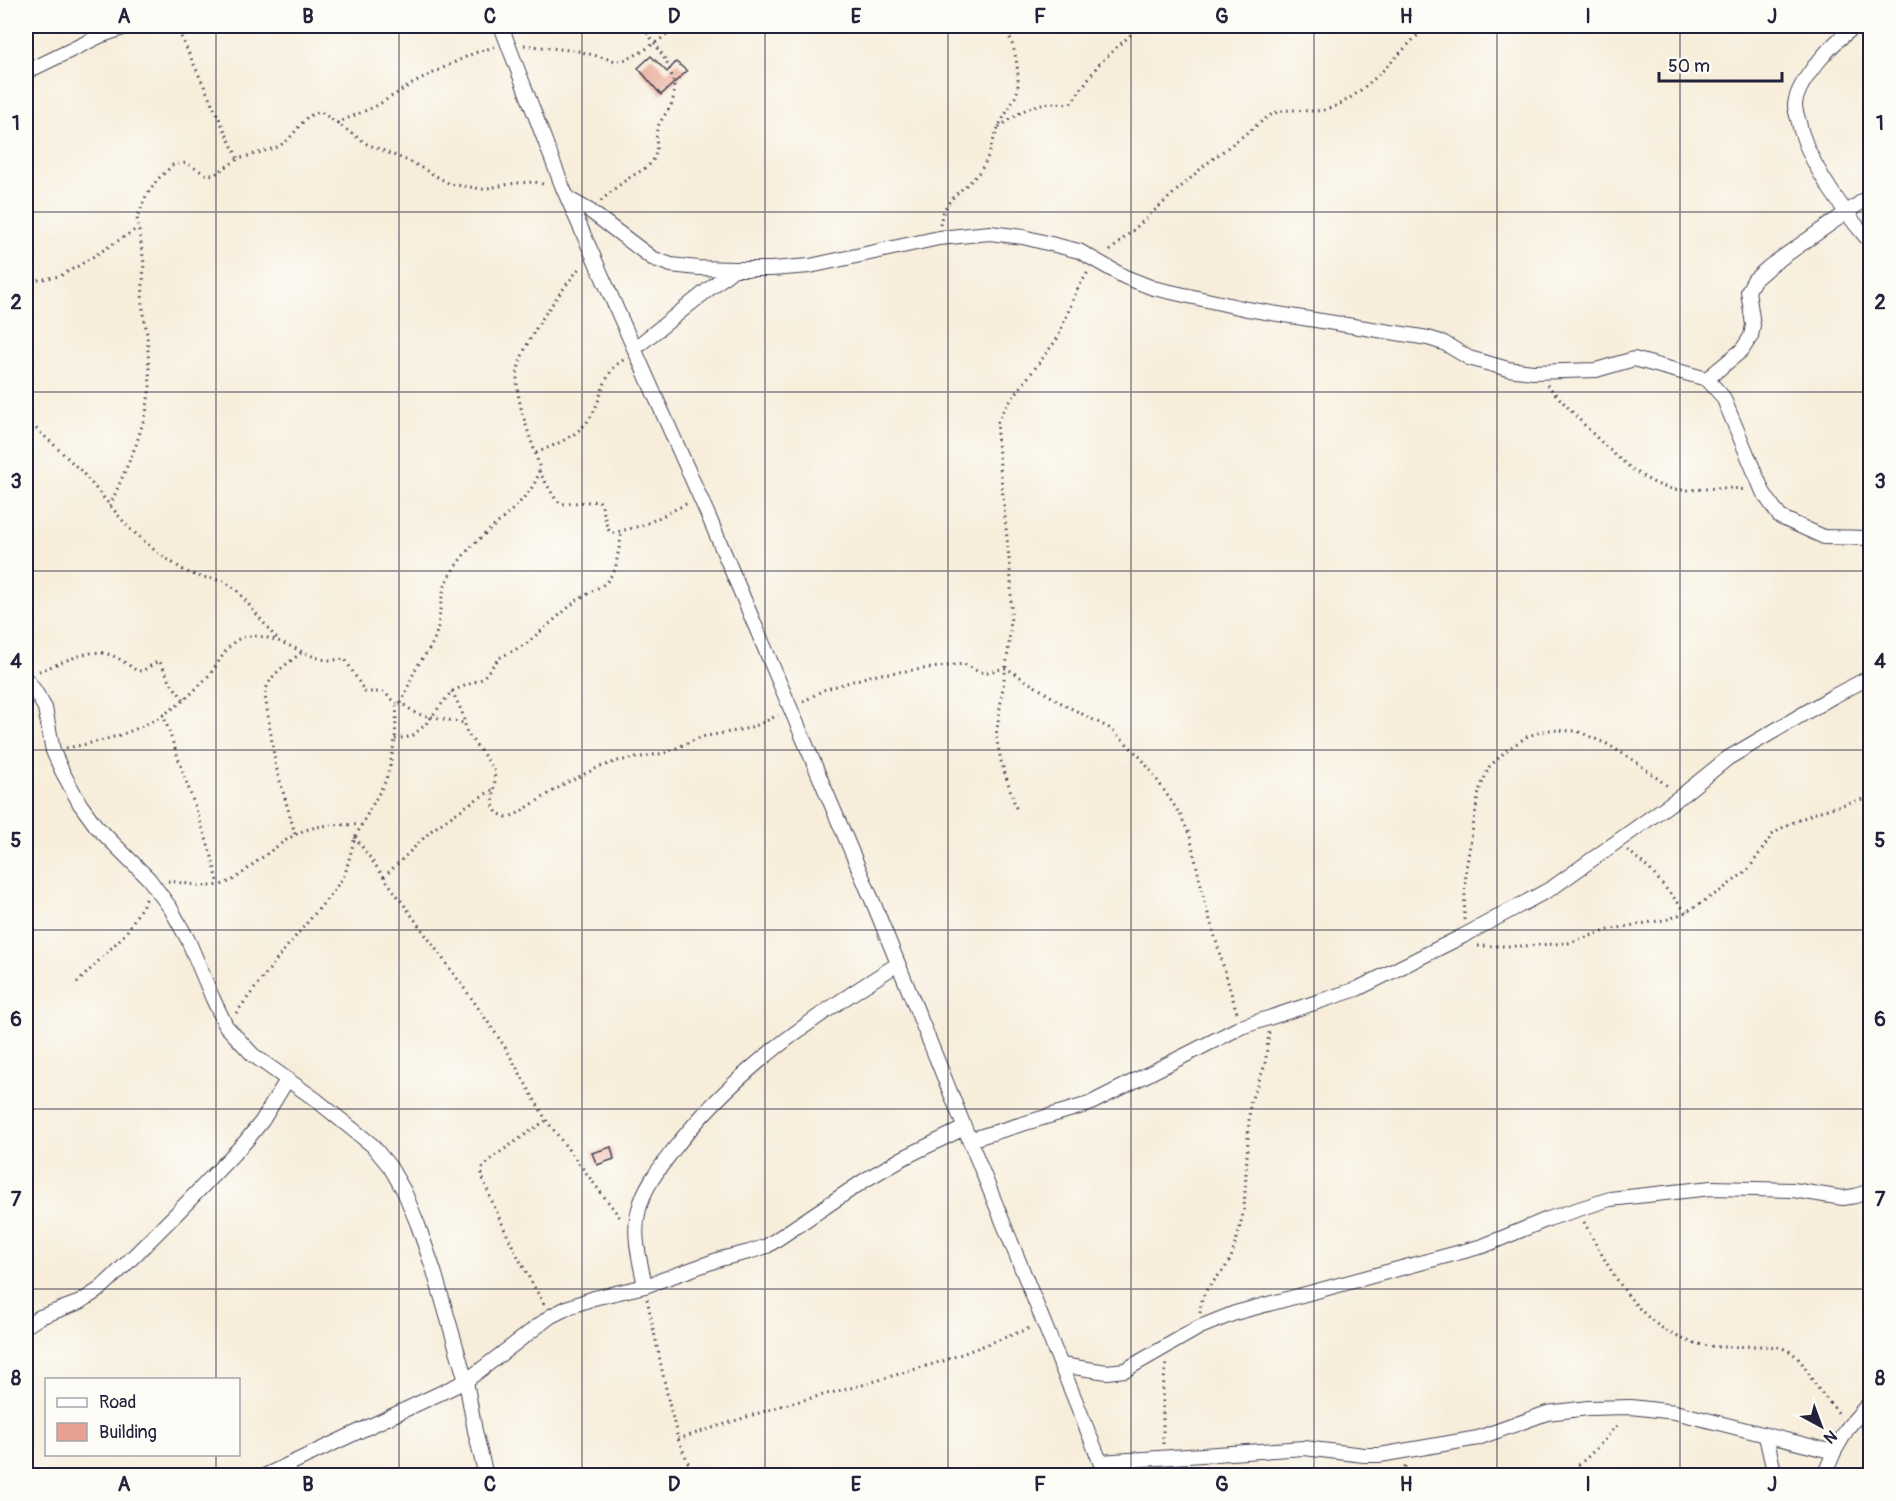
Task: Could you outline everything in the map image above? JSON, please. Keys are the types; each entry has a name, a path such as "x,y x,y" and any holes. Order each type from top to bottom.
{"street":[{"path":"501,26 566,193 637,351 873,902 1103,1469 1162,1457 1304,1448 1380,1455 1478,1438 1548,1413 1588,1408 1631,1407 1675,1412 1834,1452"},
{"path":"1856,26 1848,31 1801,86 1795,106 1808,149 1846,213 1870,242"},
{"path":"26,72 119,27"},
{"path":"566,193 652,258 671,265 734,269 810,266 939,238 990,233 1023,237 1079,251 1125,277 1153,288 1247,309 1428,338 1444,343 1479,362 1508,369 1533,372 1596,370 1634,359 1707,380 1723,397 1763,492 1780,517 1824,537 1870,538"},
{"path":"1707,380 1742,350 1751,336 1753,325 1749,291 1754,280 1770,266 1870,196"},
{"path":"637,351 734,269"},
{"path":"30,676 45,708 53,751 80,804 96,826 152,883 171,909 188,940 226,1026 253,1055 372,1145 390,1167 404,1191 418,1225 466,1381 486,1476"},
{"path":"264,1476 466,1381 551,1316 569,1307 594,1298 645,1286 767,1246 865,1180 903,1158 966,1134 1089,1104 1241,1027 1357,989 1552,888 1681,796 1728,758 1870,677"},
{"path":"645,1286 635,1236 639,1207 654,1175 680,1141 752,1066 833,1005 898,964"},
{"path":"26,1326 40,1317 80,1302 117,1273 246,1141 262,1121 287,1080"},
{"path":"1060,1365 1107,1372 1125,1370 1200,1327 1234,1313 1484,1246 1548,1219 1610,1199 1711,1188 1793,1190 1843,1198 1870,1191"},
{"path":"1824,1476 1849,1426 1870,1402"},
{"path":"1766,1436 1775,1476"}],"path":[{"path":"176,26 238,159"},
{"path":"590,211 654,159 657,149 657,128 671,105 675,92 672,78 656,43 642,26"},
{"path":"337,123 376,106 412,84 474,53 507,42 578,51 616,61 628,59 680,26"},
{"path":"939,238 941,220 946,206 983,166 998,128 1017,91 1013,42 1003,26"},
{"path":"998,128 1031,106 1072,102 1098,65 1140,26"},
{"path":"1016,808 1000,761 996,735 1011,616 1011,580 999,456 998,422 1002,412 1057,339 1084,277 1099,261 1205,165 1269,116 1278,110 1313,111 1339,104 1354,95 1401,54 1427,26"},
{"path":"110,506 136,445 146,413 150,386 147,334 142,303 144,263 137,218 146,196 158,179 174,165 186,163 211,176 238,159 278,147 288,140 308,116 314,112 321,112 367,144 413,163 450,184 483,189 535,182 566,193"},
{"path":"26,282 60,276 138,228"},
{"path":"592,253 560,293 539,325 524,352 517,376 520,398 539,471 558,503 599,501 610,532 622,532 644,525 700,497"},
{"path":"536,453 572,436 582,428 595,410 608,376 615,366 637,351"},
{"path":"1533,372 1614,453 1649,481 1670,489 1727,488 1763,492"},
{"path":"26,422 32,424 82,472 129,528 158,553 185,571 197,576 224,581 236,589 278,639 302,652 328,660 345,659 365,692 383,692 411,711 464,723"},
{"path":"226,1026 341,881 355,837 385,782 395,739 399,703 417,666 434,642 440,620 442,596 452,572 471,546 526,496 539,471"},
{"path":"395,739 414,735 452,691 482,679 499,658 526,644 576,601 606,584 615,570 622,532"},
{"path":"53,751 116,738 142,728 184,700 204,681 236,640 243,637 278,639"},
{"path":"30,676 89,654 102,652 114,656 137,671 142,671 160,662 173,687 184,700"},
{"path":"295,834 275,763 265,695 270,680 302,652"},
{"path":"452,691 471,740 494,771 493,805 497,813 507,817 597,768 617,761 665,753 701,737 742,730 760,724 823,690 873,675 964,664 979,672 1006,669 1063,704 1109,728 1142,759 1180,814 1190,836 1205,903 1241,1027"},
{"path":"163,714 211,853 219,885"},
{"path":"1463,936 1466,869 1479,791 1489,767 1508,749 1528,736 1547,730 1577,731 1607,744 1635,761 1681,796"},
{"path":"384,877 432,830 494,789"},
{"path":"1477,946 1568,943 1612,929 1652,923 1686,912 1748,870 1772,835 1785,826 1817,812 1870,797"},
{"path":"77,983 126,933 152,883 219,885 231,881 295,834 307,828 322,825 361,825"},
{"path":"355,837 505,1047 546,1120 635,1236"},
{"path":"1604,850 1616,840 1651,871 1686,912"},
{"path":"1200,1327 1202,1298 1207,1288 1231,1258 1244,1209 1250,1103 1265,1065 1270,1018"},
{"path":"546,1120 486,1162 482,1169 482,1176 517,1258 551,1316"},
{"path":"1577,1209 1612,1274 1632,1302 1649,1317 1671,1333 1693,1344 1720,1347 1775,1347 1787,1350 1805,1367 1817,1387 1849,1426"},
{"path":"645,1286 678,1439 694,1476"},
{"path":"678,1439 784,1405 943,1361 1043,1323"},
{"path":"1162,1457 1163,1389 1167,1347"},
{"path":"1564,1476 1580,1465 1599,1446 1631,1407"}],"building":[{"path":"651,56 667,72 676,62 687,71 661,95 638,68"},
{"path":"611,1147 614,1159 597,1165 592,1153"}]}
